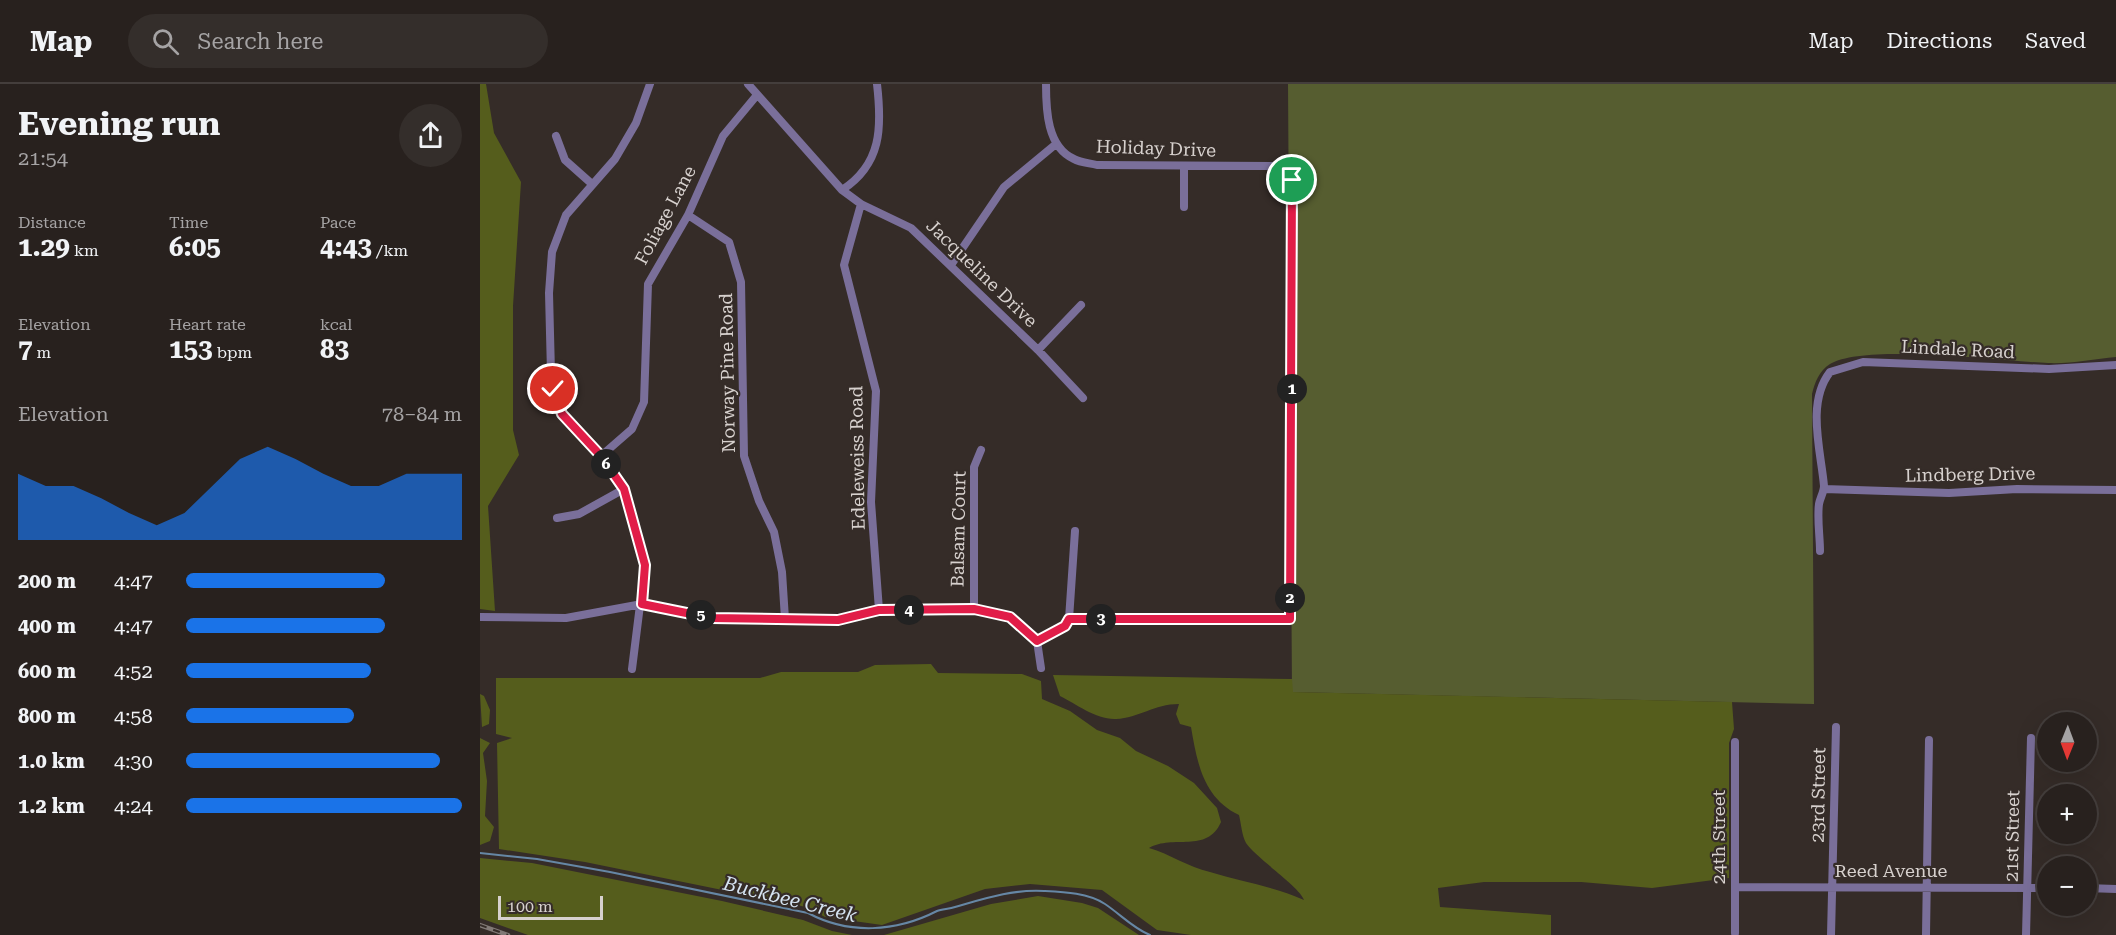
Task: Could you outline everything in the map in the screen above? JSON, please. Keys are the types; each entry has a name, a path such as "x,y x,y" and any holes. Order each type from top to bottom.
{"street":[{"path":"632,669 635,635 642,604 645,565 624,489 601,456 562,414 556,401 551,373 549,293 552,252 566,216 615,159 627,141 650,84"},
{"name":"Jacqueline Drive","path":"748,84 842,190 861,204 911,228 1038,350 1083,398"},
{"path":"842,190 859,179 870,162 878,139 880,114 877,84"},
{"path":"951,265 1004,187 1056,144 1046,113 1046,84"},
{"name":"Foliage Lane","path":"601,456 632,429 644,402 648,284 687,215 723,136 757,95"},
{"path":"556,136 566,160 592,184"},
{"name":"Holiday Drive","path":"1056,144 1073,159 1097,165 1287,166 1294,194 1290,619 1069,619"},
{"path":"1184,167 1185,207"},
{"name":"Edeleweiss Road","path":"861,204 844,265 876,392 871,502 879,610"},
{"name":"Norway Pine Road","path":"687,215 729,242 741,282 744,456 759,501 774,532 782,572 785,619"},
{"path":"1038,350 1081,305"},
{"name":"Lindale Road","path":"1824,489 1819,460 1819,399 1822,385 1830,372 1863,362 2049,369 2116,366"},
{"name":"Balsam Court","path":"974,609 974,466 981,450"},
{"path":"557,518 579,514 624,489"},
{"path":"1820,551 1819,503 1824,489"},
{"name":"Lindberg Drive","path":"1824,489 1937,493 2016,489 2116,490"},
{"path":"1037,641 1065,626 1069,619 1075,531"},
{"path":"480,617 566,618 642,604 711,618 838,620 879,610 974,609 1010,617 1037,641 1041,668"},
{"name":"23rd Street","path":"1831,935 1836,727"},
{"name":"21st Street","path":"2026,935 2031,738"},
{"path":"1926,935 1929,740"},
{"name":"24th Street","path":"1735,742 1735,933"},
{"name":"Reed Avenue","path":"1735,887 2037,887"},
{"path":"2097,888 2116,889"}],"green space":[{"path":"480,84 486,84 494,133 521,182 513,306 513,430 519,455 488,506 495,611 480,609"},
{"path":"1288,84 2116,84 2116,357 2056,363 1935,355 1872,355 1847,358 1830,364 1820,373 1812,394 1814,704 1292,692"},
{"path":"931,664 938,673 1022,674 1041,681 1042,699 1070,711 1097,730 1120,738 1136,751 1168,766 1194,783 1217,808 1221,822 1215,832 1207,838 1198,841 1158,844 1149,848 1202,870 1304,900 1295,888 1251,849 1246,843 1239,815 1227,808 1210,789 1199,766 1191,727 1180,724 1176,714 1179,704 1162,706 1124,718 1109,719 1087,711 1060,696 1053,675 1292,679 1293,692 1732,702 1734,729 1729,743 1729,878 1652,888 1581,882 1484,882 1438,888 1440,907 1551,915 1551,935 1191,935 1157,930 1102,890 1030,884 985,889 882,925 825,917 806,907 585,862 499,849 497,743 512,738 496,734 496,678 760,678 781,672 858,672 875,665"},
{"path":"480,694 484,696 490,710 489,724 482,727"},
{"path":"480,738 490,743 483,753 487,781 485,816 494,827 490,841 480,845"},
{"path":"480,858 532,863 722,901 803,920 832,931 852,935 528,935 480,918"},
{"path":"1038,896 1098,908 1139,935 884,935 991,904"}],"waterway":[{"name":"Buckbee Creek","path":"480,853 537,859 610,872 808,913 824,920 856,928 889,927 939,910 1010,893 1032,891 1068,893 1098,900 1150,935"}],"railway":[{"path":"480,925 508,935"}],"route":[{"path":"553,389 562,414 601,456 624,489 645,565 642,604 667,607 711,618 838,620 879,610 974,609 1010,617 1037,641 1065,626 1069,619 1290,619 1294,194 1292,180"}]}
